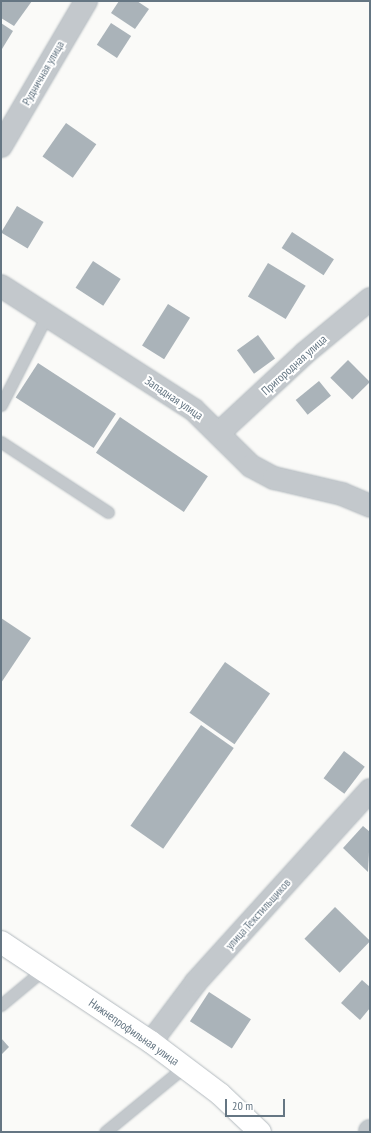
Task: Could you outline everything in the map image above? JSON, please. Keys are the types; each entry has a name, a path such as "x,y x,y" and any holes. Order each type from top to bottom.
{"street":[{"name":"Рудничная улица","path":"1,146 86,1"},
{"name":"Западная улица","path":"1,286 194,410 251,466 274,478 342,494 370,506"},
{"name":"Пригородная улица","path":"219,433 306,353 370,300"},
{"name":"улица Текстильщиков","path":"151,1042 196,982 370,790"},
{"name":"Нижнепрофильная улица","path":"1,942 151,1042 220,1094 260,1132"}],"lane":[{"path":"1,405 47,315"},
{"path":"1,442 108,512"},
{"path":"1,1005 43,970"},
{"path":"105,1132 184,1067"}],"building":[{"path":"1,1 32,1 14,26 1,18"},
{"path":"119,1 137,1 149,9 135,29 111,13"},
{"path":"1,23 13,31 2,49 1,48"},
{"path":"111,23 131,36 117,58 97,45"},
{"path":"66,123 96,144 73,178 42,157"},
{"path":"17,206 44,222 28,249 1,233"},
{"path":"292,232 334,259 324,275 282,248"},
{"path":"93,261 121,279 103,306 76,288"},
{"path":"268,263 306,286 286,319 248,296"},
{"path":"168,304 190,318 164,359 142,346"},
{"path":"258,335 275,358 254,374 237,350"},
{"path":"348,360 370,382 352,400 330,378"},
{"path":"38,363 116,414 94,448 16,397"},
{"path":"319,381 331,396 308,415 296,400"},
{"path":"120,417 208,476 184,512 96,453"},
{"path":"1,618 31,638 1,683"},
{"path":"225,662 270,694 234,744 189,713"},
{"path":"201,725 234,748 163,849 130,826"},
{"path":"344,751 365,767 344,794 324,778"},
{"path":"363,826 370,832 368,872 343,848"},
{"path":"335,907 370,941 340,973 304,939"},
{"path":"362,980 370,987 370,1008 360,1020 341,1003"},
{"path":"209,992 251,1019 232,1049 190,1021"},
{"path":"1,1038 9,1047 1,1055"}]}
